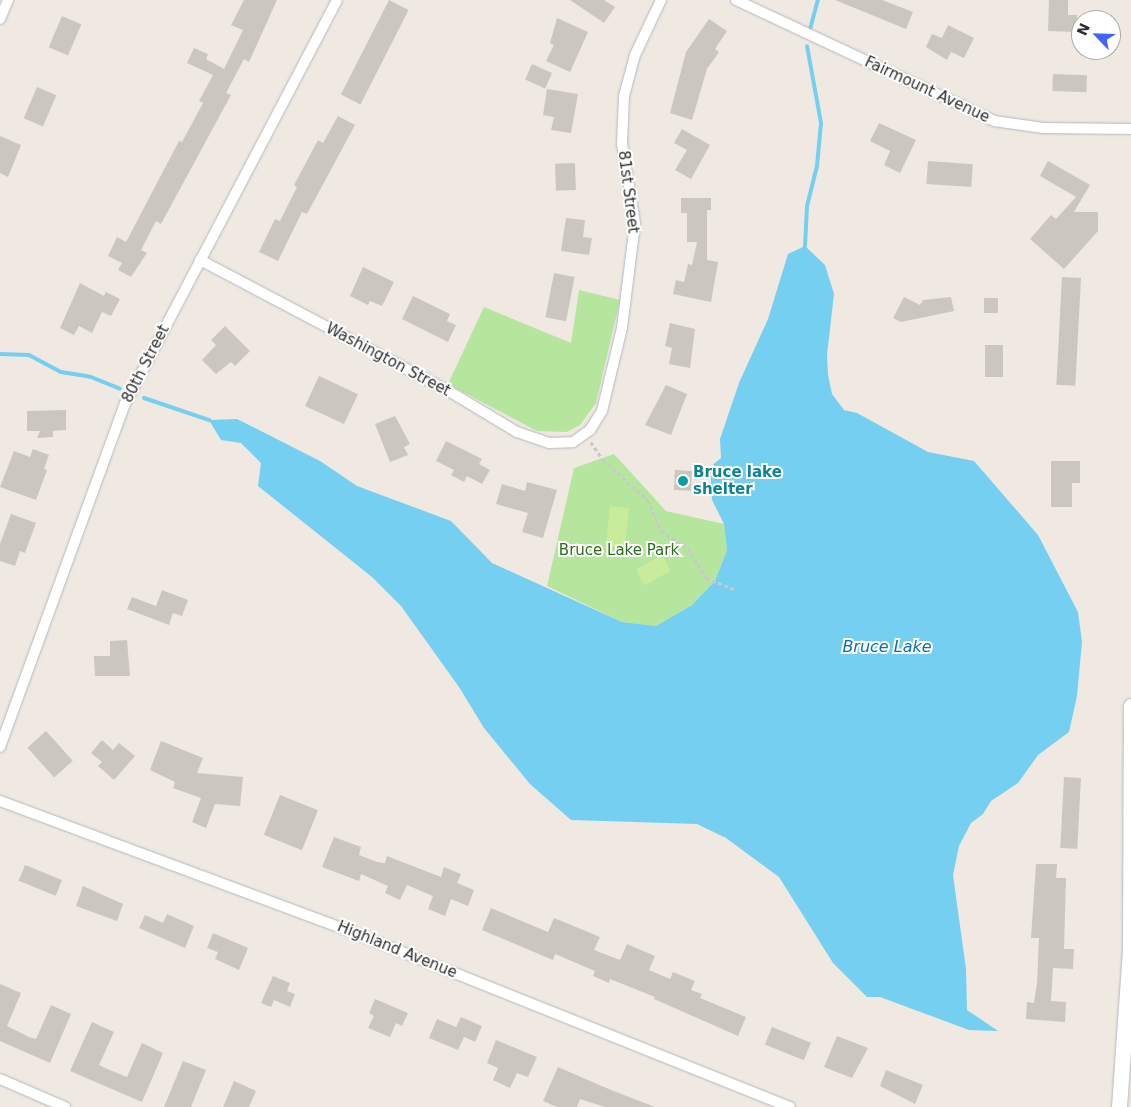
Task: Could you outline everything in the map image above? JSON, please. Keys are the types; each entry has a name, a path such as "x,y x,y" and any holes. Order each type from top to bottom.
{"main road":[{"path":"1119,1107 1130,949 1131,706"}],"street":[{"path":"0,19 8,0"},
{"name":"80th Street","path":"0,747 126,404 337,0"},
{"name":"81st Street","path":"582,437 598,419 608,390 634,247 633,205 622,144 624,96 635,56 661,0"},
{"name":"Fairmount Avenue","path":"736,0 994,121 1044,128 1131,129"},
{"name":"Washington Street","path":"200,260 447,390 517,432 549,443 568,443 582,437"},
{"name":"Highland Avenue","path":"0,801 347,930 790,1107"},
{"path":"0,1079 65,1107"}],"path":[{"path":"582,437 603,460 648,500 658,526 664,535 688,548 706,578 736,590"}],"green space":[{"path":"579,290 620,300 596,403 580,425 567,432 537,431 448,384 484,307 571,343"},
{"name":"Bruce Lake Park","path":"614,454 666,511 724,524 727,550 715,581 692,605 656,626 622,622 547,586 574,468"},
{"path":"610,506 629,508 625,548 606,546"},
{"path":"662,555 671,571 644,585 636,570"}],"water":[{"name":"Bruce Lake","path":"805,246 825,265 834,294 827,355 828,375 832,394 844,410 857,413 928,452 974,461 1038,535 1078,612 1082,642 1077,696 1069,732 1038,755 1018,783 991,801 983,814 971,823 959,846 953,875 966,969 967,1010 998,1031 969,1030 880,997 867,997 833,963 779,877 726,838 697,824 571,820 530,784 484,728 459,687 401,606 372,577 258,486 261,463 241,443 221,440 209,420 237,419 320,461 357,486 451,521 492,563 622,622 656,626 692,605 715,581 727,550 724,524 712,500 710,467 721,458 720,439 739,383 768,319 788,254"}],"building":[{"path":"244,0 277,0 249,62 244,59 226,93 231,95 161,224 156,221 141,250 147,253 131,277 118,270 122,263 108,256 117,237 126,242 179,141 182,142 203,103 199,101 213,75 187,63 194,48 208,54 206,59 224,69 243,30 231,25"},
{"path":"389,0 409,10 360,104 341,94"},
{"path":"570,0 604,0 615,7 604,23"},
{"path":"835,0 882,0 913,12 906,29"},
{"path":"1049,0 1068,0 1068,15 1071,15 1071,32 1048,31"},
{"path":"62,16 81,24 68,56 49,47"},
{"path":"557,18 588,32 570,72 546,61 554,45 550,43"},
{"path":"709,19 727,31 715,49 719,52 707,69 692,120 670,113 686,52"},
{"path":"948,25 974,38 964,58 951,52 947,60 926,47 932,34 942,38"},
{"path":"532,64 552,73 545,88 525,80"},
{"path":"1053,74 1087,75 1086,92 1052,91"},
{"path":"37,87 56,95 43,127 24,118"},
{"path":"547,89 578,94 571,133 551,130 554,117 543,115"},
{"path":"338,116 355,125 307,214 302,212 278,261 259,252 275,219 280,221 297,187 294,185 318,140 323,143"},
{"path":"879,123 916,140 900,173 884,165 890,151 870,141"},
{"path":"682,129 710,145 691,179 675,170 687,150 674,143"},
{"path":"0,136 21,145 8,177 0,173"},
{"path":"928,161 973,164 971,187 926,184"},
{"path":"1048,161 1090,185 1074,212 1098,212 1098,231 1064,269 1030,239 1051,215 1056,219 1076,197 1040,176"},
{"path":"575,163 576,190 556,191 555,164"},
{"path":"681,198 711,198 711,210 707,210 707,260 718,262 711,302 673,294 676,280 684,282 688,264 692,265 697,242 687,242 687,213 681,213"},
{"path":"566,218 585,220 583,237 592,238 589,255 561,251"},
{"path":"363,267 394,282 382,306 370,301 368,305 350,296"},
{"path":"554,273 575,277 566,321 545,317"},
{"path":"1062,277 1081,278 1075,386 1056,385"},
{"path":"80,283 104,296 106,292 120,299 111,316 102,312 92,333 79,326 74,335 60,328"},
{"path":"413,296 450,314 447,321 456,325 448,342 402,319"},
{"path":"904,297 920,305 923,300 951,297 954,311 901,322 893,318"},
{"path":"984,298 998,298 998,313 984,313"},
{"path":"670,323 695,329 690,368 669,364 672,348 665,346"},
{"path":"225,326 250,351 235,366 231,362 216,374 202,360 216,345 211,340"},
{"path":"985,345 1003,345 1003,377 985,377"},
{"path":"319,376 358,394 344,424 305,406"},
{"path":"666,385 687,394 671,435 645,425"},
{"path":"66,410 66,430 53,431 53,437 37,438 40,431 27,431 27,411"},
{"path":"395,416 410,444 404,447 408,455 390,462 375,424"},
{"path":"446,441 482,459 479,464 490,470 482,484 467,476 464,482 451,475 454,470 436,461"},
{"path":"33,449 49,455 44,469 47,470 36,500 0,487 14,451 30,457"},
{"path":"1051,461 1080,461 1080,483 1072,483 1072,507 1051,507"},
{"name":"Bruce lake shelter","path":"675,470 692,471 691,491 674,490"},
{"path":"527,482 557,490 543,538 522,532 528,513 496,504 502,484 525,491"},
{"path":"11,514 36,523 25,553 20,551 15,566 0,561 0,544"},
{"path":"162,590 188,600 182,616 173,613 169,625 127,609 132,597 156,606"},
{"path":"127,640 130,676 95,676 94,656 110,656 110,641"},
{"path":"46,731 73,761 54,777 27,748"},
{"path":"102,740 113,750 119,743 135,756 114,780 98,766 102,762 91,753"},
{"path":"161,741 203,758 197,773 243,777 240,806 215,804 206,828 192,822 201,798 173,788 175,782 150,770"},
{"path":"1064,777 1081,778 1077,849 1060,848"},
{"path":"280,795 318,810 302,850 264,835"},
{"path":"334,837 361,847 359,855 377,862 385,863 387,856 441,877 444,867 461,874 457,883 474,890 468,906 451,899 445,916 428,909 433,896 407,885 400,900 385,893 388,886 361,874 359,881 322,867"},
{"path":"1036,864 1057,864 1056,878 1066,878 1064,949 1074,949 1073,969 1053,968 1051,1001 1066,1002 1065,1022 1026,1019 1027,1002 1034,1003 1037,983 1039,938 1031,938"},
{"path":"25,865 62,880 56,896 19,881"},
{"path":"83,886 123,904 117,921 76,906"},
{"path":"491,908 548,932 554,918 600,937 594,950 620,960 627,944 655,956 649,970 670,979 673,972 695,981 691,990 702,994 700,998 746,1017 738,1036 654,999 655,997 610,979 609,983 593,976 595,971 555,954 553,960 482,930"},
{"path":"167,914 194,926 185,948 139,928 145,915 163,923"},
{"path":"213,933 248,948 239,970 215,959 218,952 207,948"},
{"path":"273,976 290,983 287,991 295,994 290,1007 274,1000 271,1007 261,1003"},
{"path":"0,984 21,993 7,1026 29,1037 36,1039 51,1005 71,1014 50,1063 0,1041"},
{"path":"375,999 408,1013 402,1026 396,1023 390,1037 368,1028 374,1016 369,1013"},
{"path":"461,1017 482,1026 475,1042 464,1037 458,1050 429,1038 437,1019 456,1027"},
{"path":"92,1022 114,1032 99,1065 105,1068 127,1077 142,1043 163,1053 142,1102 70,1071"},
{"path":"772,1027 811,1043 804,1060 765,1045"},
{"path":"837,1036 868,1048 852,1078 824,1067"},
{"path":"496,1040 537,1057 528,1077 517,1073 510,1088 493,1080 498,1068 487,1063"},
{"path":"183,1061 206,1070 191,1107 164,1107"},
{"path":"558,1067 655,1107 605,1107 580,1099 577,1107 557,1107 543,1101"},
{"path":"886,1070 923,1085 915,1104 880,1086"},
{"path":"234,1081 256,1091 249,1107 223,1107"}],"waterway":[{"path":"809,33 818,0"},
{"path":"805,246 807,206 817,166 821,123 807,46"},
{"path":"0,354 29,355 61,372 91,377 120,389"},
{"path":"144,398 209,420"}],"place":[{"name":"Bruce lake shelter","path":"683,481"}]}
